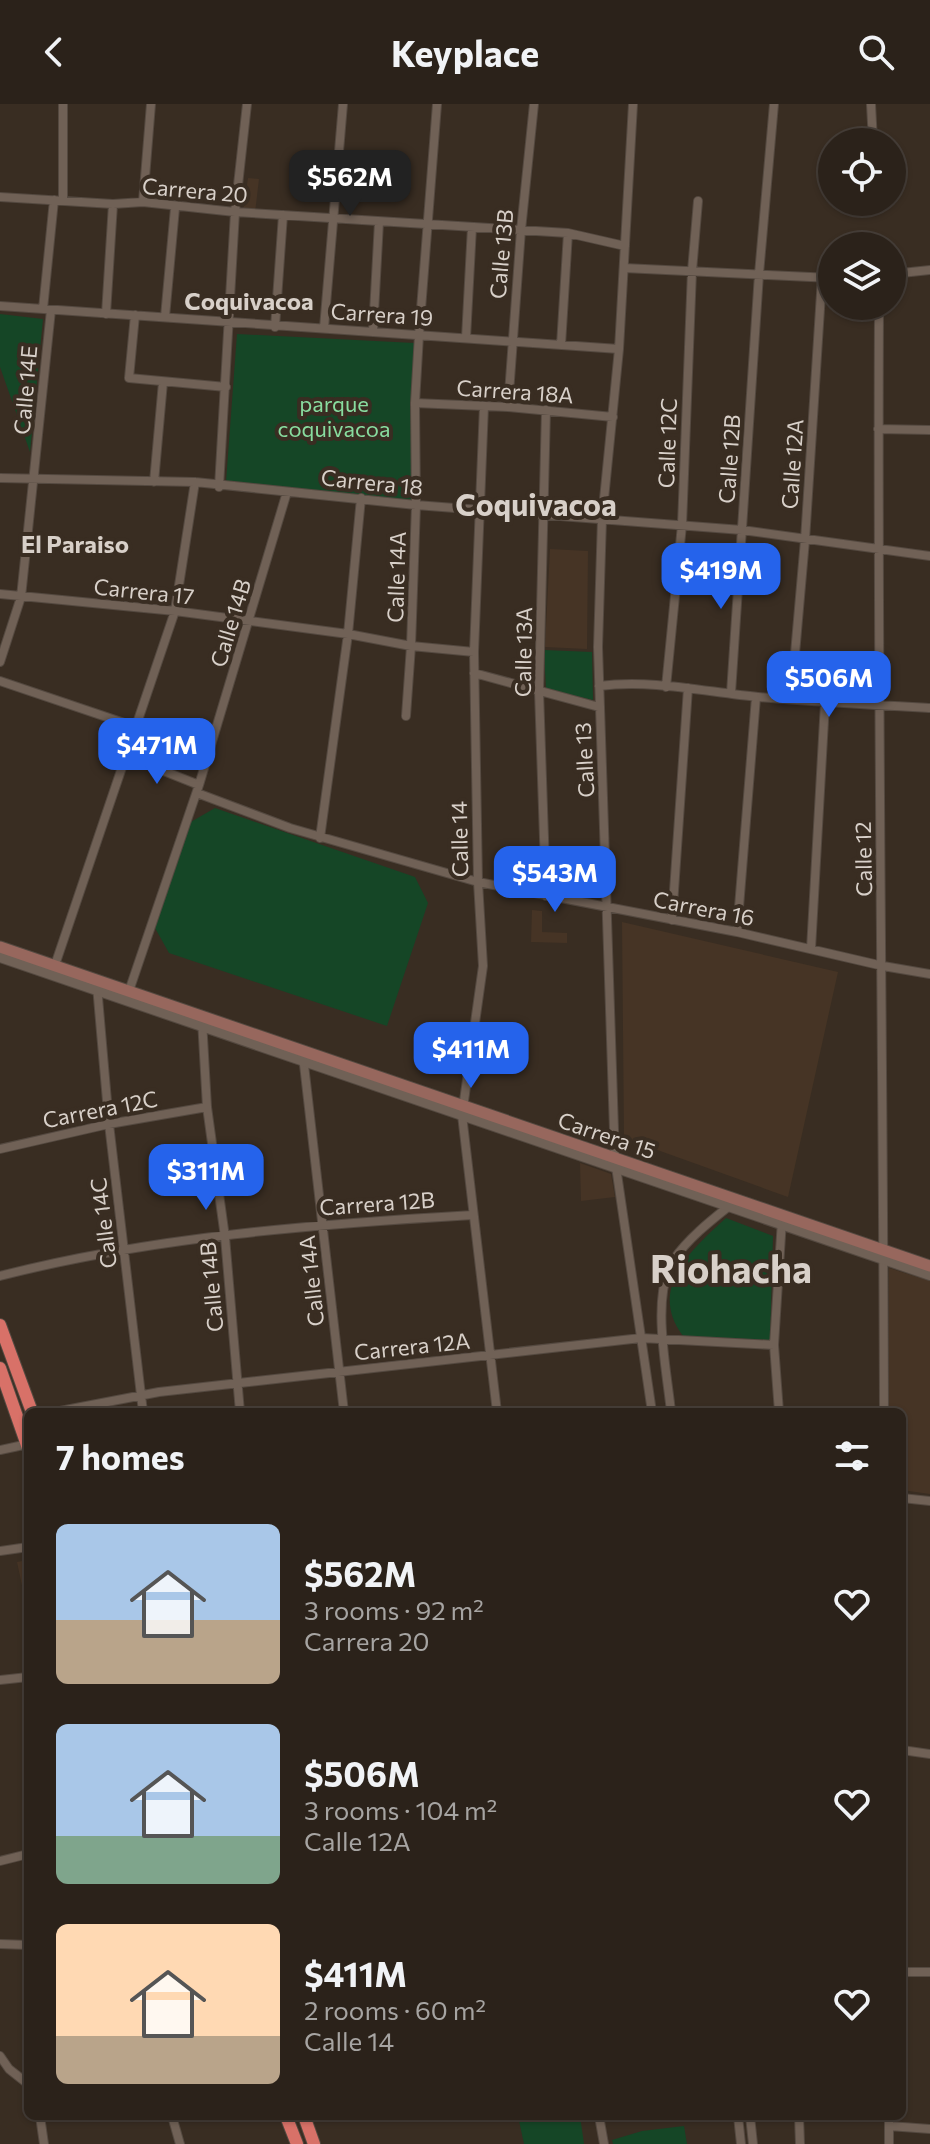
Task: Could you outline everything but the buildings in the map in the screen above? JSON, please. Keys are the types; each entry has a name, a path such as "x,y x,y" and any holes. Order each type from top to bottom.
{"highway":[{"path":"0,1325 31,1408"},
{"path":"0,1368 24,1436"},
{"path":"288,2120 297,2144"},
{"path":"305,2120 314,2144"}],"main road":[{"name":"Carrera 15","path":"0,947 97,986 129,991 202,1020 616,1164 883,1254 930,1266"}],"street":[{"name":"Calle 14E","path":"0,662 21,597 35,479 63,104"},
{"path":"143,202 151,104"},
{"path":"219,487 235,212 247,104"},
{"path":"324,328 343,104"},
{"name":"Calle 14A","path":"406,716 416,505 415,403 437,104"},
{"name":"Calle 13B","path":"508,407 534,104"},
{"name":"Calle 13","path":"633,104 619,349 602,519 599,707 616,1164 651,1408"},
{"path":"759,274 774,104"},
{"path":"871,104 872,128"},
{"name":"Carrera 20","path":"0,197 113,204 143,202 175,208 568,233 625,246"},
{"name":"Calle 12C","path":"666,687 682,525 692,271 698,201"},
{"path":"106,314 113,204"},
{"path":"165,317 175,208"},
{"path":"275,327 283,215"},
{"path":"373,331 379,222"},
{"path":"466,338 472,227"},
{"path":"561,345 568,233"},
{"path":"624,268 818,278"},
{"path":"906,273 930,270"},
{"name":"Calle 12B","path":"731,693 759,274"},
{"name":"Carrera 19","path":"0,306 619,349"},
{"path":"135,315 129,378 226,387"},
{"name":"Calle 12A","path":"791,699 819,320"},
{"name":"Calle 12","path":"879,320 877,550 883,966 884,1408"},
{"path":"154,482 163,382"},
{"name":"Carrera 18A","path":"415,403 508,407 613,417"},
{"name":"Calle 14","path":"484,406 474,652 482,983 463,1110 496,1408"},
{"name":"Calle 13A","path":"546,410 539,691 546,896"},
{"path":"878,429 930,430"},
{"name":"Carrera 18","path":"0,478 195,482 219,487 416,505 742,530 930,556"},
{"path":"53,970 175,611 195,482"},
{"name":"Calle 14B","path":"129,991 198,789 287,492"},
{"path":"320,838 348,634 361,498"},
{"name":"Carrera 17","path":"0,594 175,611 348,634 411,646 474,652"},
{"path":"474,673 599,707"},
{"path":"0,681 136,727"},
{"path":"599,686 617,683 825,703 930,708"},
{"path":"672,920 688,688"},
{"path":"737,932 756,697"},
{"path":"811,949 825,703"},
{"name":"Carrera 16","path":"126,756 320,838 478,882 737,932 930,974"},
{"name":"Carrera 15","path":"0,957 53,970"},
{"name":"Carrera 15","path":"97,986 202,1020"},
{"name":"Calle 14C","path":"97,986 109,1124 143,1408"},
{"name":"Calle 14B","path":"202,1020 207,1107 225,1237 239,1408"},
{"name":"Calle 14A","path":"304,1055 344,1408"},
{"name":"Carrera 12C","path":"0,1149 109,1124 207,1107"},
{"name":"Carrera 15","path":"616,1164 728,1207 782,1220"},
{"path":"671,1408 663,1339 664,1288 674,1260 699,1231 728,1207"},
{"name":"Carrera 12B","path":"0,1276 50,1263 323,1224 473,1215"},
{"path":"779,1408 774,1345 782,1220"},
{"path":"883,1254 930,1275"},
{"name":"Carrera 12A","path":"75,1408 141,1395 236,1383 641,1338 774,1345"},
{"path":"0,1450 24,1446"},
{"path":"906,1498 930,1501"},
{"path":"0,1551 24,1548"},
{"path":"0,1680 24,1677"},
{"path":"906,1751 930,1754"},
{"path":"0,1861 24,1855"},
{"path":"0,1944 24,1945"},
{"path":"906,1972 930,1972"},
{"path":"0,2056 9,2069 24,2081"},
{"path":"41,2120 44,2144"},
{"path":"173,2120 180,2144"},
{"path":"600,2120 604,2144"},
{"path":"738,2120 741,2144"},
{"path":"750,2120 753,2144"},
{"path":"799,2120 800,2144"},
{"path":"889,2144 889,2121 930,2127"}],"shaded area":[{"path":"248,178 259,179 255,213 243,211"},
{"path":"550,549 588,551 587,649 545,647"},
{"path":"532,910 542,911 542,932 567,933 567,943 531,942"},
{"path":"622,922 838,972 788,1197 624,1138"},
{"path":"580,1163 611,1174 615,1197 581,1201"},
{"path":"889,1268 930,1281 930,1494 906,1491 906,1408 889,1408"},
{"path":"24,1561 24,1595 17,1562"}],"green space":[{"path":"0,314 43,319 30,452 0,367"},
{"name":"parque coquivacoa","path":"237,334 414,343 413,500 226,482"},
{"path":"544,650 592,652 593,700 546,689"},
{"path":"215,808 415,877 428,903 387,1026 169,953 155,928 189,823"},
{"path":"726,1218 773,1236 770,1340 683,1336 673,1318 670,1302 678,1271 688,1256"},
{"path":"519,2120 581,2120 584,2144 524,2144"},
{"path":"684,2126 687,2144 613,2144 612,2140 642,2131"}],"district":[{"name":"Coquivacoa","path":"249,300"},
{"name":"Coquivacoa","path":"536,503"},
{"name":"El Paraiso","path":"75,543"},
{"name":"Riohacha","path":"731,1267"}]}
